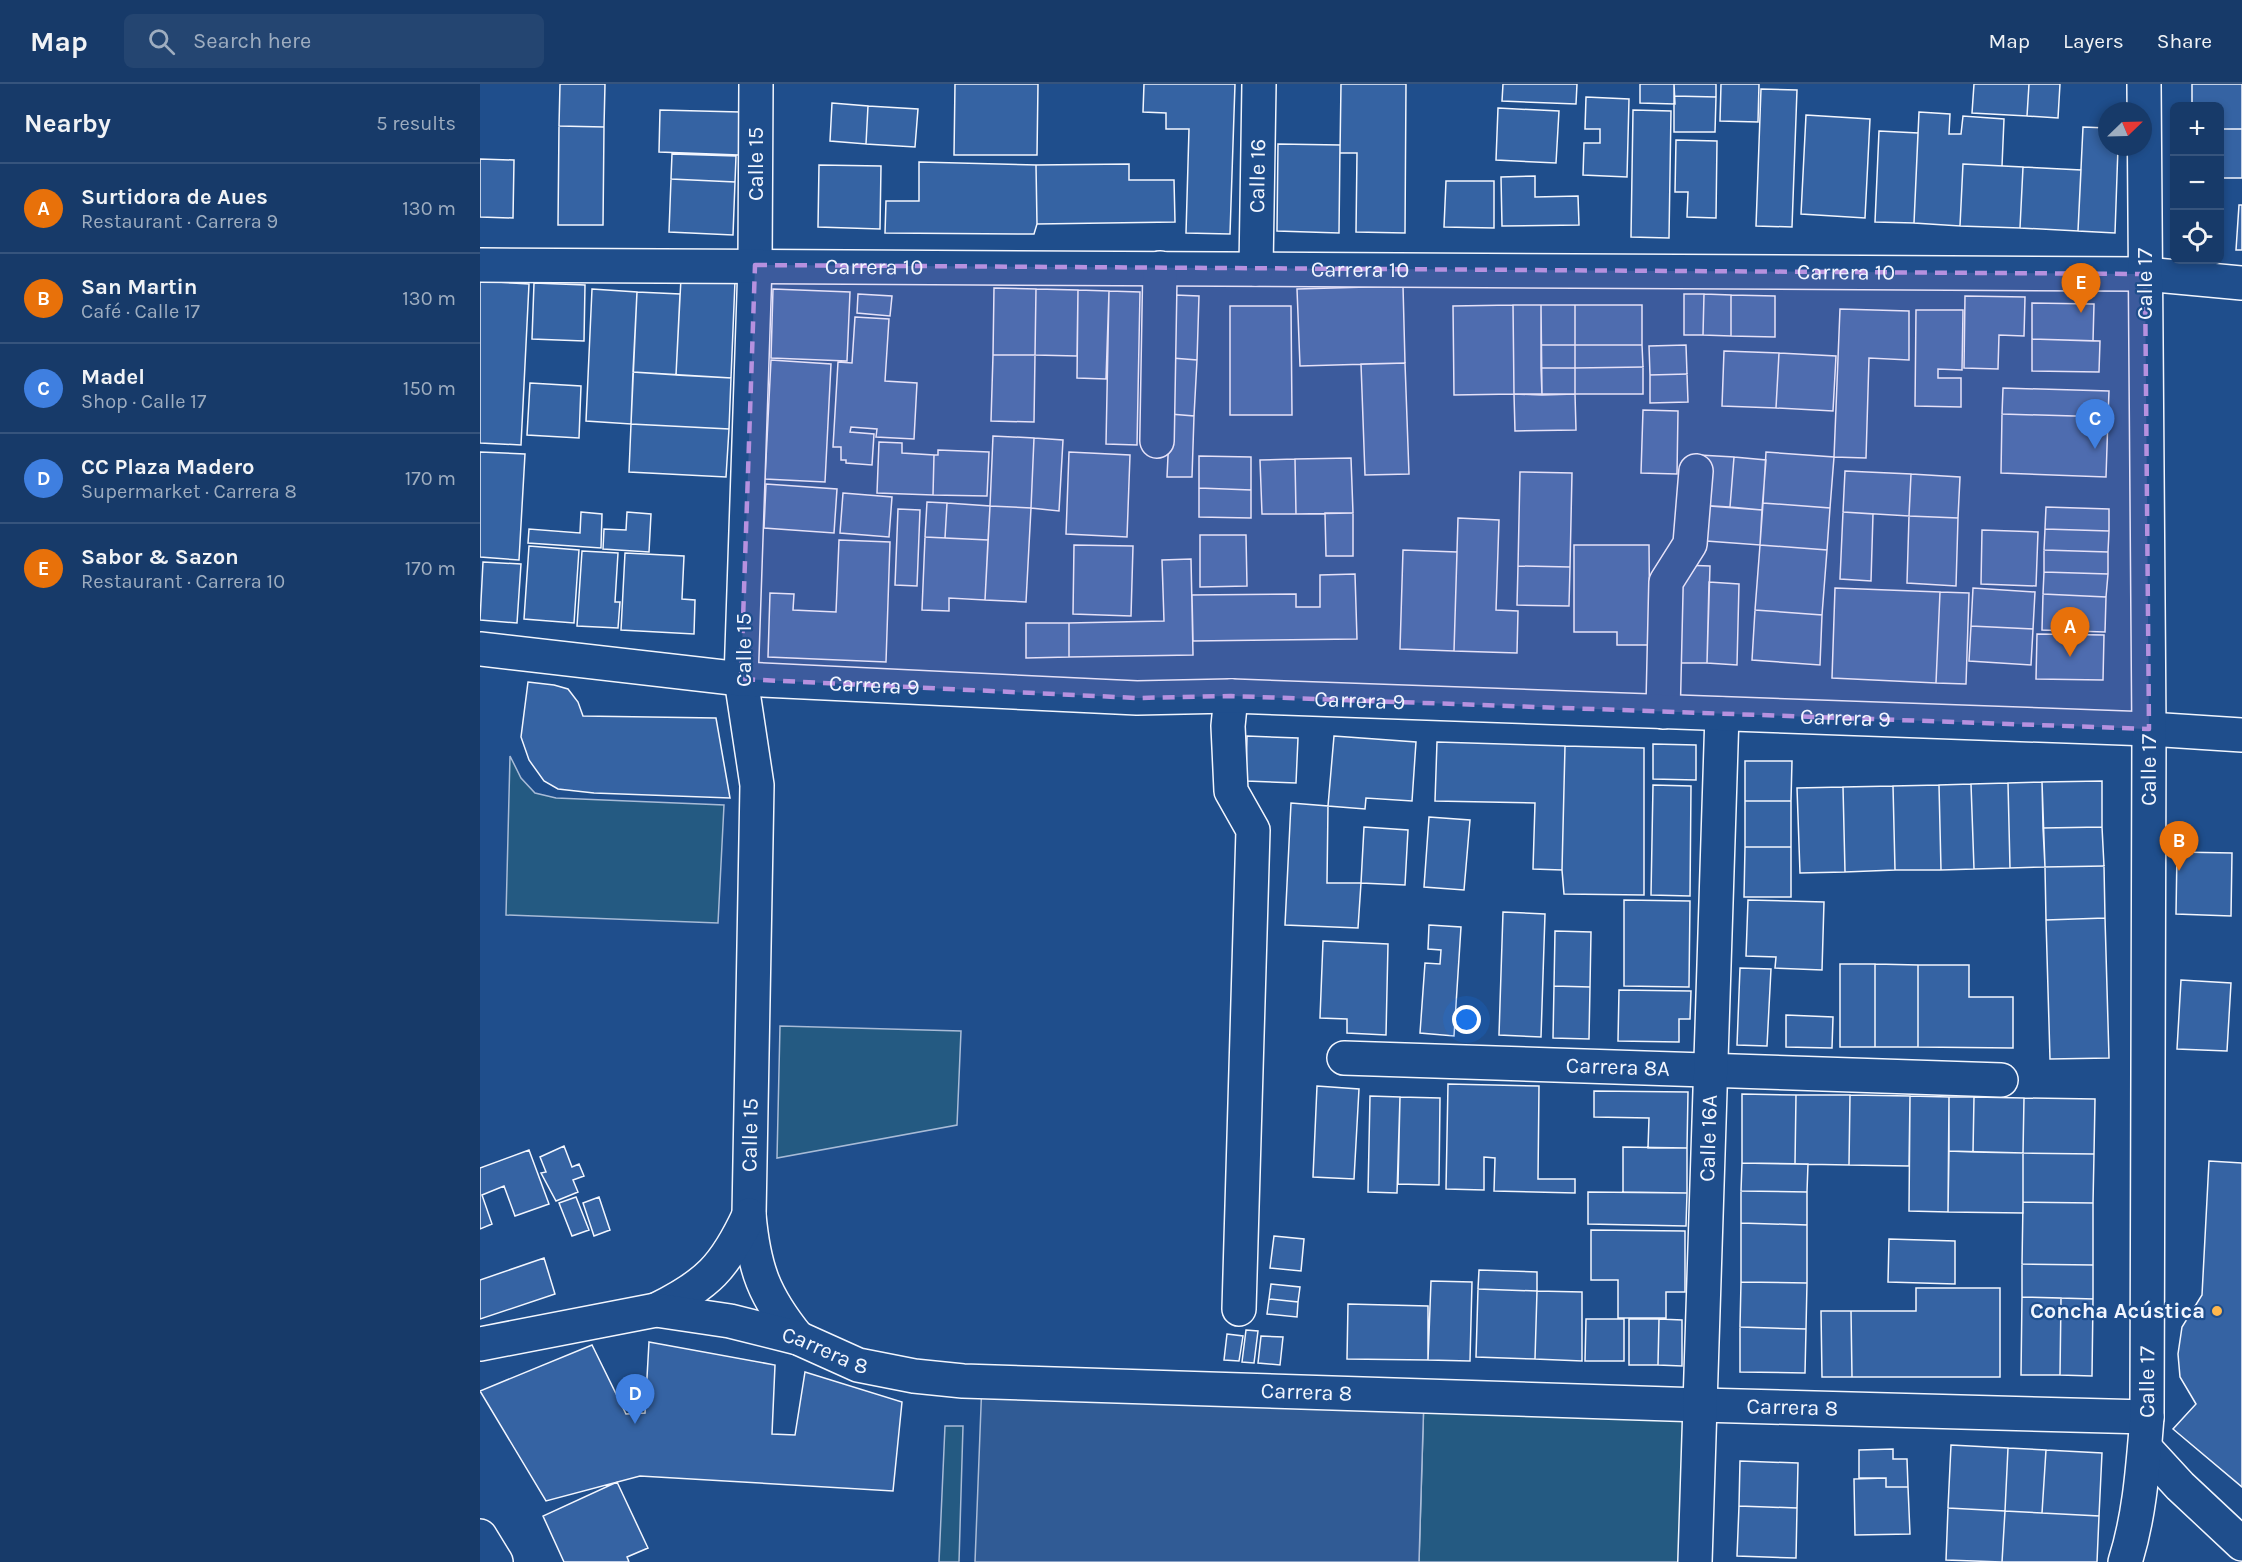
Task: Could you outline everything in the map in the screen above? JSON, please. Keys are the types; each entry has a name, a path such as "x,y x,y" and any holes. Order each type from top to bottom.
{"street":[{"name":"Calle 15","path":"756,84 755,265 741,679 757,785 749,1215 752,1250 762,1282 777,1311 798,1338"},
{"name":"Calle 16","path":"1256,268 1259,84"},
{"name":"Calle 17","path":"2125,1562 2134,1530 2146,1432 2149,729 2144,84"},
{"name":"Carrera 10","path":"480,265 2145,274 2242,283"},
{"path":"1157,441 1160,268"},
{"path":"1663,712 1666,582 1690,544 1696,471"},
{"name":"Carrera 9","path":"480,650 741,679 1137,698 1231,696 2149,729 2242,735"},
{"path":"1231,696 1228,726 1231,792 1253,830 1239,1309"},
{"name":"Calle 16A","path":"1695,1562 1722,714"},
{"name":"Carrera 8A","path":"1344,1058 2001,1080"},
{"name":"Calle 15","path":"656,1310 687,1295 713,1274 735,1246 749,1215"},
{"name":"Carrera 8","path":"480,1344 656,1310 730,1321 798,1338 858,1365 914,1376 963,1381 1701,1405 2146,1432"},
{"path":"2146,1432 2195,1500 2242,1544"},
{"path":"480,1536 496,1562"}],"highlighted area":[{"path":"755,265 2145,274 2149,729 1231,696 1137,698 741,679"}],"shaded area":[{"path":"510,756 521,778 535,793 556,798 724,805 718,923 506,915"},
{"path":"780,1026 961,1031 957,1125 777,1158"},
{"path":"982,1381 1424,1396 1419,1562 975,1562"},
{"path":"1424,1396 1701,1405 1696,1562 1419,1562"},
{"path":"945,1426 963,1426 959,1562 939,1562"}],"building":[{"path":"560,84 605,84 604,127 559,126"},
{"path":"955,84 1038,84 1037,155 954,155"},
{"path":"1144,84 1235,84 1230,234 1186,233 1189,129 1166,129 1166,113 1143,112"},
{"path":"1341,84 1406,84 1405,233 1356,232 1357,153 1340,153"},
{"path":"1503,84 1577,84 1576,104 1502,101"},
{"path":"1640,84 1674,84 1675,104 1640,103"},
{"path":"1674,84 1716,84 1716,97 1674,96"},
{"path":"1721,84 1759,84 1758,122 1720,121"},
{"path":"1974,84 2029,84 2027,116 1972,113"},
{"path":"2029,84 2060,84 2058,118 2027,116"},
{"path":"2192,84 2242,84 2242,129 2224,129 2224,102 2192,102"},
{"path":"1761,89 1797,90 1792,227 1756,226"},
{"path":"1674,96 1716,97 1715,132 1674,132"},
{"path":"1586,97 1629,99 1627,177 1583,175 1584,143 1600,143 1600,129 1585,129"},
{"path":"832,103 868,106 866,144 830,141"},
{"path":"868,106 918,109 915,147 866,144"},
{"path":"1498,108 1559,111 1556,163 1496,160"},
{"path":"660,110 740,112 739,155 659,152"},
{"path":"1633,110 1671,111 1669,238 1631,237"},
{"path":"1919,112 1950,114 1949,134 1961,134 1963,116 2004,119 2002,166 1963,164 1960,226 1914,223"},
{"path":"1806,115 1870,119 1865,218 1801,214"},
{"path":"559,126 604,127 603,225 558,225"},
{"path":"2083,127 2098,128 2098,156 2118,156 2115,233 2078,231"},
{"path":"2224,129 2242,129 2242,178 2224,178"},
{"path":"1879,131 1918,133 1914,223 1875,222"},
{"path":"1676,140 1717,141 1716,218 1687,217 1688,192 1675,192"},
{"path":"1278,144 1340,145 1339,233 1277,231"},
{"path":"672,154 736,156 735,182 671,179"},
{"path":"480,159 514,160 513,218 480,217"},
{"path":"919,162 1036,165 1037,224 1034,234 885,233 886,201 919,201"},
{"path":"1129,164 1129,180 1174,180 1175,222 1037,224 1036,165"},
{"path":"1963,164 2023,167 2020,228 1960,226"},
{"path":"819,165 881,166 880,229 818,227"},
{"path":"2023,167 2081,170 2078,231 2020,228"},
{"path":"1535,176 1535,197 1578,196 1579,225 1502,226 1501,177"},
{"path":"671,179 735,182 733,235 669,232"},
{"path":"1446,181 1494,181 1494,228 1444,227"},
{"path":"2239,205 2242,205 2242,250 2236,250"},
{"path":"681,278 735,281 731,378 676,375"},
{"path":"480,281 529,284 521,445 480,443"},
{"path":"534,283 585,285 584,341 532,339"},
{"path":"1403,286 1405,363 1300,366 1297,289"},
{"path":"994,288 1036,289 1035,355 993,355"},
{"path":"592,289 637,292 631,424 586,421"},
{"path":"773,289 850,292 847,361 771,358"},
{"path":"1036,289 1078,290 1077,356 1035,355"},
{"path":"1078,290 1109,291 1106,379 1077,378"},
{"path":"1109,291 1140,292 1137,445 1106,444"},
{"path":"637,292 680,294 676,375 633,372"},
{"path":"858,294 892,296 890,316 857,313"},
{"path":"1684,294 1704,294 1703,335 1684,335"},
{"path":"1704,294 1731,295 1731,336 1703,335"},
{"path":"1175,295 1199,296 1197,360 1172,358"},
{"path":"1731,295 1775,296 1775,337 1731,336"},
{"path":"1965,296 2025,297 2024,336 1999,335 1998,369 1964,368"},
{"path":"2032,303 2094,304 2093,341 2032,339"},
{"path":"1513,305 1514,394 1454,395 1453,306"},
{"path":"1513,305 1541,305 1542,395 1514,394"},
{"path":"1541,305 1575,305 1575,345 1541,345"},
{"path":"1575,305 1642,305 1642,345 1575,345"},
{"path":"1230,306 1291,306 1292,415 1230,415"},
{"path":"1840,309 1909,311 1909,360 1869,358 1866,458 1834,457"},
{"path":"1916,310 1963,310 1962,370 1938,369 1938,378 1961,378 1961,407 1915,406"},
{"path":"855,317 889,319 885,381 917,383 914,439 876,437 877,429 851,427 850,432 874,434 872,465 846,463 846,460 841,460 841,447 833,447 838,362 852,363"},
{"path":"2032,339 2100,341 2099,372 2032,371"},
{"path":"1541,345 1575,345 1575,368 1541,368"},
{"path":"1575,345 1642,345 1643,367 1575,368"},
{"path":"1686,345 1687,374 1650,375 1649,346"},
{"path":"1724,351 1779,353 1776,408 1722,406"},
{"path":"1779,353 1836,356 1833,411 1776,408"},
{"path":"993,355 1035,355 1034,422 991,421"},
{"path":"1172,358 1197,360 1194,416 1170,414"},
{"path":"771,360 831,364 825,482 765,479"},
{"path":"1405,363 1409,474 1365,475 1361,364"},
{"path":"1643,367 1643,394 1575,394 1575,368"},
{"path":"1541,368 1575,368 1575,394 1542,395"},
{"path":"633,372 731,378 729,429 631,424"},
{"path":"1687,374 1688,402 1650,403 1650,375"},
{"path":"530,383 581,386 579,438 527,435"},
{"path":"2003,388 2109,391 2108,417 2002,414"},
{"path":"1514,394 1575,394 1576,430 1515,431"},
{"path":"1643,410 1678,411 1677,474 1641,473"},
{"path":"1170,414 1194,416 1192,477 1167,477"},
{"path":"2002,414 2108,417 2106,477 2001,473"},
{"path":"631,424 729,429 726,477 629,472"},
{"path":"993,436 1034,438 1031,508 990,506"},
{"path":"1034,438 1063,440 1059,511 1031,508"},
{"path":"879,442 902,443 902,453 934,455 933,495 877,493"},
{"path":"938,450 989,452 987,496 933,495 934,455 938,455"},
{"path":"480,452 525,454 519,560 480,557"},
{"path":"1069,452 1130,455 1127,537 1066,534"},
{"path":"1766,452 1834,457 1830,508 1763,503"},
{"path":"1699,455 1734,457 1730,507 1696,505"},
{"path":"1199,456 1251,457 1251,490 1199,488"},
{"path":"1734,457 1766,460 1762,510 1730,507"},
{"path":"1351,458 1353,513 1296,514 1295,459"},
{"path":"1295,459 1296,514 1262,514 1260,460"},
{"path":"1845,471 1911,474 1909,516 1843,512"},
{"path":"1520,472 1572,473 1570,567 1518,566"},
{"path":"1911,474 1960,477 1958,518 1909,516"},
{"path":"766,484 837,489 834,533 764,528"},
{"path":"1199,488 1251,490 1251,518 1199,517"},
{"path":"843,493 892,497 889,537 840,533"},
{"path":"927,502 947,503 945,538 925,537"},
{"path":"947,503 990,506 988,540 945,538"},
{"path":"1763,503 1830,508 1827,550 1760,545"},
{"path":"1696,505 1762,510 1760,545 1693,540"},
{"path":"990,506 1031,508 1026,602 985,600"},
{"path":"2046,507 2109,509 2109,531 2045,529"},
{"path":"898,509 920,510 917,586 895,585"},
{"path":"581,512 602,514 601,548 528,543 529,529 580,533"},
{"path":"627,512 651,514 649,552 603,549 604,529 626,530"},
{"path":"1843,512 1873,514 1871,581 1840,579"},
{"path":"1325,513 1353,513 1353,556 1326,556"},
{"path":"1909,516 1958,518 1956,586 1907,583"},
{"path":"1458,518 1499,520 1496,610 1518,611 1517,653 1454,651"},
{"path":"2045,529 2109,531 2108,552 2044,550"},
{"path":"1982,530 2038,532 2036,586 1981,584"},
{"path":"1200,535 1246,535 1247,586 1200,587"},
{"path":"925,537 988,540 985,600 949,598 949,611 922,610"},
{"path":"839,540 890,542 886,662 768,657 770,593 794,594 793,610 836,612"},
{"path":"1074,545 1133,546 1131,616 1073,614"},
{"path":"1574,545 1649,545 1650,645 1617,645 1617,632 1574,632"},
{"path":"1760,545 1827,550 1822,615 1755,610"},
{"path":"529,546 579,550 574,623 524,619"},
{"path":"1403,550 1457,552 1454,651 1400,649"},
{"path":"2044,550 2108,552 2108,574 2044,572"},
{"path":"582,551 618,553 615,602 620,602 618,628 577,626"},
{"path":"625,553 684,556 682,599 695,600 694,634 621,630"},
{"path":"1191,559 1193,655 1069,657 1069,623 1164,621 1162,560"},
{"path":"483,562 521,564 517,623 480,620"},
{"path":"1681,565 1710,566 1707,663 1678,663"},
{"path":"1518,566 1570,567 1569,606 1517,605"},
{"path":"2044,572 2108,574 2106,597 2043,594"},
{"path":"1355,574 1357,639 1193,641 1192,595 1296,594 1296,607 1320,607 1320,575"},
{"path":"1709,582 1739,584 1737,665 1707,663"},
{"path":"1835,588 1940,592 1936,683 1832,678"},
{"path":"1973,588 2035,592 2033,629 1971,626"},
{"path":"1940,592 1969,593 1966,684 1936,683"},
{"path":"2043,594 2106,597 2105,632 2042,630"},
{"path":"1755,610 1822,615 1820,665 1752,660"},
{"path":"1026,623 1069,623 1069,657 1026,658"},
{"path":"1971,626 2033,629 2031,665 1969,661"},
{"path":"2037,634 2104,635 2103,680 2036,679"},
{"path":"528,682 568,689 578,702 583,716 716,718 730,798 594,793 558,789 544,781 529,760 521,737"},
{"path":"1247,736 1298,738 1296,783 1246,781"},
{"path":"1334,736 1416,742 1412,801 1366,798 1365,809 1328,806"},
{"path":"1437,742 1565,746 1562,870 1533,869 1535,803 1435,801"},
{"path":"1653,744 1696,745 1696,780 1653,779"},
{"path":"1565,746 1644,748 1644,895 1564,894 1562,870"},
{"path":"1745,761 1792,761 1791,801 1745,801"},
{"path":"2102,781 2102,827 2043,828 2042,782"},
{"path":"2042,782 2045,867 2010,868 2008,783"},
{"path":"2008,783 2010,868 1974,869 1971,784"},
{"path":"1971,784 1974,869 1941,870 1939,785"},
{"path":"1653,785 1691,786 1690,896 1651,895"},
{"path":"1939,785 1941,870 1895,870 1893,786"},
{"path":"1893,786 1895,870 1845,872 1843,787"},
{"path":"1843,787 1845,872 1800,873 1797,788"},
{"path":"1745,801 1791,801 1791,847 1745,847"},
{"path":"1291,803 1328,806 1327,883 1361,883 1358,928 1285,925"},
{"path":"1429,817 1470,820 1464,890 1424,887"},
{"path":"1364,827 1408,830 1405,885 1361,883"},
{"path":"2102,827 2104,866 2045,867 2043,828"},
{"path":"1745,847 1791,847 1791,897 1744,897"},
{"path":"2177,852 2232,853 2231,916 2176,914"},
{"path":"2104,866 2105,918 2046,920 2045,867"},
{"path":"1624,900 1690,901 1689,987 1624,986"},
{"path":"1748,900 1824,902 1822,970 1775,968 1776,957 1746,956"},
{"path":"1503,912 1545,914 1541,1037 1499,1035"},
{"path":"2105,918 2109,1058 2050,1059 2046,920"},
{"path":"1429,925 1461,927 1454,1036 1420,1033 1425,963 1440,964 1441,950 1428,949"},
{"path":"1555,931 1591,932 1590,987 1554,986"},
{"path":"1323,941 1388,944 1386,1035 1347,1033 1347,1019 1320,1018"},
{"path":"1840,964 1875,964 1875,1047 1840,1047"},
{"path":"1875,964 1918,965 1918,1047 1875,1047"},
{"path":"1918,965 1969,965 1969,997 2013,997 2013,1048 1918,1047"},
{"path":"1740,968 1771,969 1767,1046 1737,1045"},
{"path":"2181,980 2231,983 2227,1051 2177,1049"},
{"path":"1554,986 1590,987 1589,1039 1553,1038"},
{"path":"1619,990 1691,991 1690,1019 1679,1019 1679,1042 1618,1041"},
{"path":"1786,1015 1833,1017 1832,1048 1786,1047"},
{"path":"1448,1084 1539,1086 1538,1179 1575,1179 1575,1193 1494,1191 1495,1158 1484,1157 1484,1190 1446,1189"},
{"path":"1317,1086 1359,1089 1354,1179 1313,1177"},
{"path":"1594,1091 1688,1092 1687,1148 1648,1148 1649,1118 1594,1117"},
{"path":"1742,1094 1796,1095 1795,1164 1742,1163"},
{"path":"1796,1095 1850,1095 1849,1165 1795,1164"},
{"path":"1850,1095 1910,1096 1909,1166 1849,1165"},
{"path":"1370,1096 1400,1097 1397,1193 1368,1192"},
{"path":"1910,1096 1949,1097 1948,1212 1909,1211"},
{"path":"1400,1097 1440,1098 1439,1185 1398,1184"},
{"path":"1949,1097 1974,1097 1973,1152 1949,1151"},
{"path":"1974,1097 2024,1098 2023,1153 1973,1152"},
{"path":"2024,1098 2095,1099 2094,1154 2023,1153"},
{"path":"564,1146 572,1167 579,1164 584,1176 573,1180 578,1192 556,1201 541,1173 546,1172 540,1157"},
{"path":"1623,1147 1687,1148 1687,1193 1623,1192"},
{"path":"529,1150 549,1204 515,1216 504,1186 482,1195 492,1224 480,1229 480,1168"},
{"path":"1949,1151 2023,1153 2023,1213 1948,1212"},
{"path":"2023,1153 2094,1154 2093,1203 2023,1202"},
{"name":"Concha Acústica","path":"2209,1161 2242,1163 2242,1487 2173,1429 2196,1404 2180,1377 2178,1354 2182,1327 2202,1295"},
{"path":"1742,1163 1808,1164 1807,1192 1741,1191"},
{"path":"1741,1191 1807,1192 1807,1225 1741,1223"},
{"path":"1588,1192 1687,1193 1686,1226 1588,1224"},
{"path":"576,1197 589,1230 572,1236 559,1203"},
{"path":"599,1197 610,1230 594,1236 583,1203"},
{"path":"2023,1202 2093,1203 2093,1265 2022,1264"},
{"path":"1741,1223 1807,1225 1807,1283 1741,1282"},
{"path":"1591,1230 1685,1231 1685,1292 1666,1292 1666,1318 1618,1318 1618,1280 1591,1280"},
{"path":"1274,1236 1304,1239 1301,1271 1270,1268"},
{"path":"1889,1239 1955,1241 1955,1284 1888,1282"},
{"path":"544,1258 555,1294 480,1319 480,1280"},
{"path":"2022,1264 2093,1265 2093,1299 2022,1297"},
{"path":"1479,1270 1537,1272 1537,1291 1478,1289"},
{"path":"1431,1281 1472,1282 1470,1361 1428,1360"},
{"path":"1741,1282 1807,1283 1806,1329 1740,1327"},
{"path":"1271,1284 1300,1287 1298,1302 1269,1299"},
{"path":"1916,1288 2000,1288 2000,1377 1852,1377 1851,1311 1916,1311"},
{"path":"1478,1289 1537,1291 1535,1359 1476,1357"},
{"path":"1537,1291 1582,1292 1582,1361 1535,1359"},
{"path":"2022,1297 2061,1298 2060,1375 2021,1375"},
{"path":"2061,1298 2093,1299 2092,1376 2060,1375"},
{"path":"1269,1299 1298,1302 1297,1317 1267,1314"},
{"path":"1348,1304 1428,1306 1428,1360 1347,1359"},
{"path":"1821,1311 1851,1311 1852,1377 1822,1377"},
{"path":"1586,1319 1624,1319 1624,1361 1585,1361"},
{"path":"1629,1319 1659,1319 1658,1365 1629,1365"},
{"path":"1659,1319 1682,1320 1682,1366 1658,1365"},
{"path":"1740,1327 1806,1329 1805,1373 1740,1372"},
{"path":"1246,1330 1258,1331 1254,1363 1242,1362"},
{"path":"1227,1334 1243,1336 1239,1361 1224,1360"},
{"path":"1261,1336 1283,1337 1280,1365 1258,1363"},
{"path":"649,1342 775,1365 772,1434 795,1435 805,1372 902,1402 893,1491 640,1476 546,1501 480,1391 592,1345 626,1414 645,1413"},
{"path":"1951,1445 2008,1448 2005,1511 1948,1508"},
{"path":"2008,1448 2046,1450 2042,1513 2005,1511"},
{"path":"1893,1449 1893,1459 1907,1459 1908,1487 1886,1487 1886,1478 1859,1478 1859,1450"},
{"path":"2046,1450 2102,1453 2099,1516 2042,1513"},
{"path":"1740,1461 1798,1463 1797,1508 1739,1506"},
{"path":"1886,1478 1886,1487 1908,1487 1910,1534 1855,1535 1854,1479"},
{"path":"617,1482 648,1548 627,1557 629,1562 564,1562 543,1516"},
{"path":"1739,1506 1797,1508 1796,1558 1737,1556"},
{"path":"1948,1508 2005,1511 2002,1562 1946,1560"},
{"path":"2005,1511 2099,1516 2097,1562 2002,1562"}],"place":[{"name":"Sabor & Sazon","path":"2081,313"},
{"name":"Madel","path":"2095,449"},
{"name":"Surtidora de Aues","path":"2070,657"},
{"name":"San Martin","path":"2179,871"},
{"name":"Concha Acústica","path":"2217,1311"},
{"name":"CC Plaza Madero","path":"635,1424"}]}
